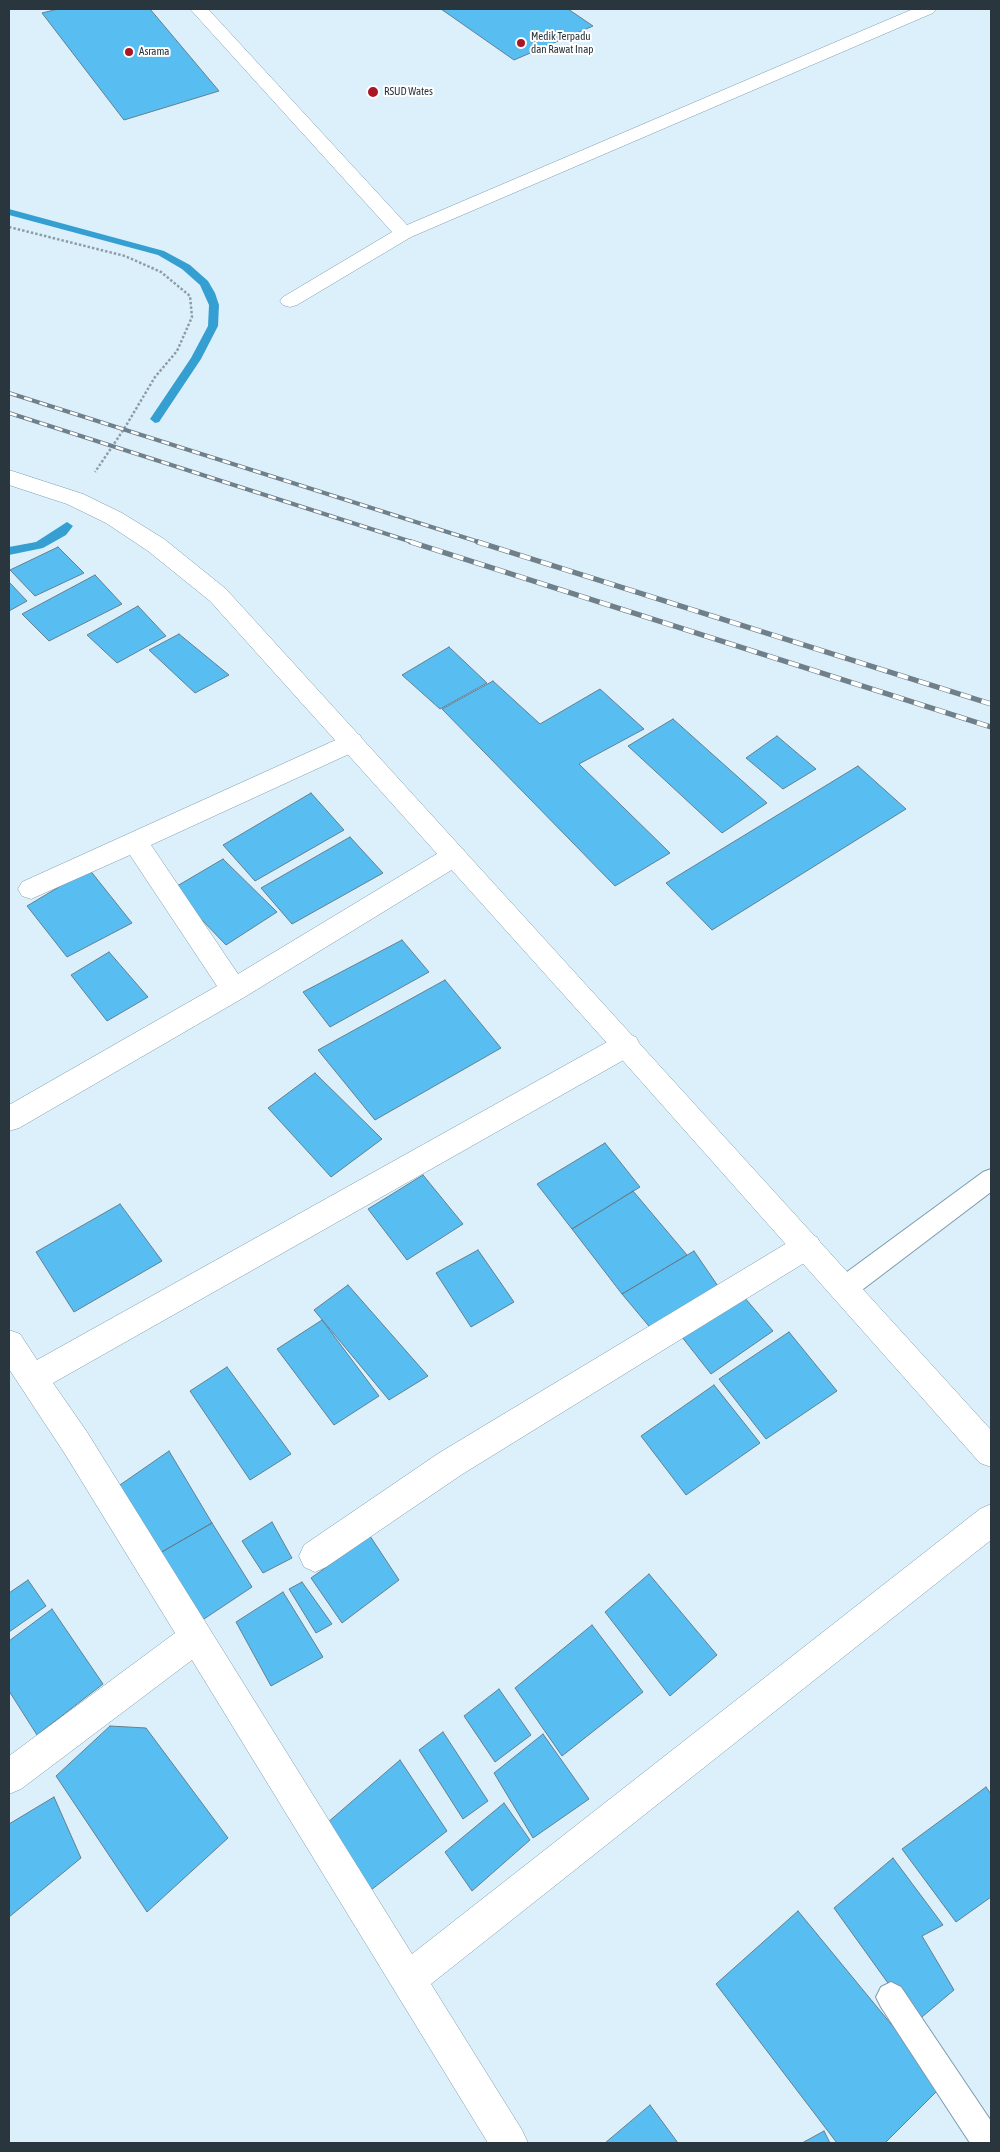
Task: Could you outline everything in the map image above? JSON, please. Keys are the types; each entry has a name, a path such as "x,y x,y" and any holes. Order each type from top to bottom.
{"street":[{"path":"200,9 404,233"},
{"path":"290,301 404,233 926,9"},
{"path":"9,477 75,499 114,518 156,545 218,595 626,1045 991,1452"},
{"path":"31,889 351,742"},
{"path":"135,842 234,990"},
{"path":"9,1119 234,990 454,856"},
{"path":"31,1379 626,1045"},
{"path":"315,1556 450,1464 806,1246"},
{"path":"9,1344 76,1443 509,2143"},
{"path":"408,1980 991,1520"},
{"path":"9,1777 196,1637"}],"lane":[{"path":"845,1288 991,1179"},
{"path":"891,1997 988,2143"}],"path":[{"path":"9,227 125,256 162,272 190,296 192,317 177,351 155,377 116,441 75,499"}],"building":[{"name":"Asrama","path":"58,9 150,9 219,91 124,120 42,13"},
{"name":"Medik Terpadu dan Rawat Inap","path":"441,9 568,9 593,26 514,60"},
{"path":"58,547 84,573 35,596 10,570"},
{"path":"95,575 122,604 49,641 22,614"},
{"path":"9,582 27,601 9,611"},
{"path":"138,606 166,636 117,663 87,635"},
{"path":"179,634 229,675 195,693 149,650"},
{"path":"449,647 487,683 440,709 402,675"},
{"path":"493,681 540,724 600,689 644,729 579,764 670,853 615,886 442,709"},
{"path":"673,719 767,803 722,833 628,746"},
{"path":"777,736 816,769 783,789 746,758"},
{"path":"858,766 906,809 712,930 666,883"},
{"path":"311,793 344,830 255,881 223,845"},
{"path":"350,837 383,873 292,924 261,888"},
{"path":"223,859 277,912 226,945 172,889"},
{"path":"89,869 132,923 67,957 27,906"},
{"path":"402,940 429,972 330,1027 303,992"},
{"path":"109,952 148,997 107,1021 71,975"},
{"path":"445,980 501,1048 375,1120 318,1050"},
{"path":"315,1073 382,1139 331,1177 268,1108"},
{"path":"605,1143 640,1187 572,1229 537,1184"},
{"path":"423,1175 463,1224 407,1260 368,1209"},
{"path":"633,1191 687,1255 622,1294 572,1229"},
{"path":"120,1204 162,1261 74,1312 36,1252"},
{"path":"478,1250 514,1302 471,1327 436,1273"},
{"path":"694,1251 720,1289 653,1331 622,1294"},
{"path":"348,1285 428,1376 389,1400 314,1310"},
{"path":"739,1291 773,1331 711,1374 678,1332"},
{"path":"322,1320 379,1396 334,1425 277,1349"},
{"path":"789,1332 837,1391 766,1439 719,1379"},
{"path":"227,1367 291,1454 250,1480 190,1391"},
{"path":"714,1385 760,1443 686,1495 641,1436"},
{"path":"169,1451 212,1523 160,1553 117,1487"},
{"path":"272,1522 292,1558 263,1573 242,1541"},
{"path":"212,1523 252,1587 198,1623 160,1553"},
{"path":"370,1536 399,1580 342,1623 311,1578"},
{"path":"649,1574 717,1655 670,1696 605,1612"},
{"path":"28,1580 46,1606 9,1632 9,1593"},
{"path":"302,1582 332,1624 316,1633 289,1589"},
{"path":"283,1592 323,1657 271,1686 236,1622"},
{"path":"52,1609 103,1684 37,1735 9,1691 9,1641"},
{"path":"592,1625 643,1692 562,1756 515,1688"},
{"path":"499,1689 531,1735 495,1762 464,1716"},
{"path":"110,1726 146,1728 228,1838 147,1912 56,1776"},
{"path":"443,1732 488,1801 463,1819 419,1750"},
{"path":"543,1734 589,1799 533,1838 494,1773"},
{"path":"400,1760 447,1831 371,1890 327,1823"},
{"path":"986,1787 991,1794 991,1897 956,1922 902,1849"},
{"path":"54,1797 81,1858 9,1917 9,1824"},
{"path":"504,1803 530,1840 472,1891 445,1852"},
{"path":"893,1858 943,1925 922,1936 954,1990 916,2022 834,1908"},
{"path":"798,1911 942,2086 885,2143 837,2143 716,1984"},
{"path":"650,2105 678,2143 605,2143"},
{"path":"824,2131 830,2143 802,2143"}],"waterway":[{"path":"9,212 161,253 186,267 204,283 214,305 213,326 196,359 155,419"},
{"path":"9,551 39,545 62,532 67,526"}],"railway":[{"path":"9,393 482,543"},
{"path":"9,413 415,543"},
{"path":"411,542 991,727"},
{"path":"478,542 991,704"}],"place":[{"name":"Medik Terpadu dan Rawat Inap","path":"521,43"},
{"name":"Asrama","path":"129,52"},
{"name":"RSUD Wates","path":"373,92"}]}
